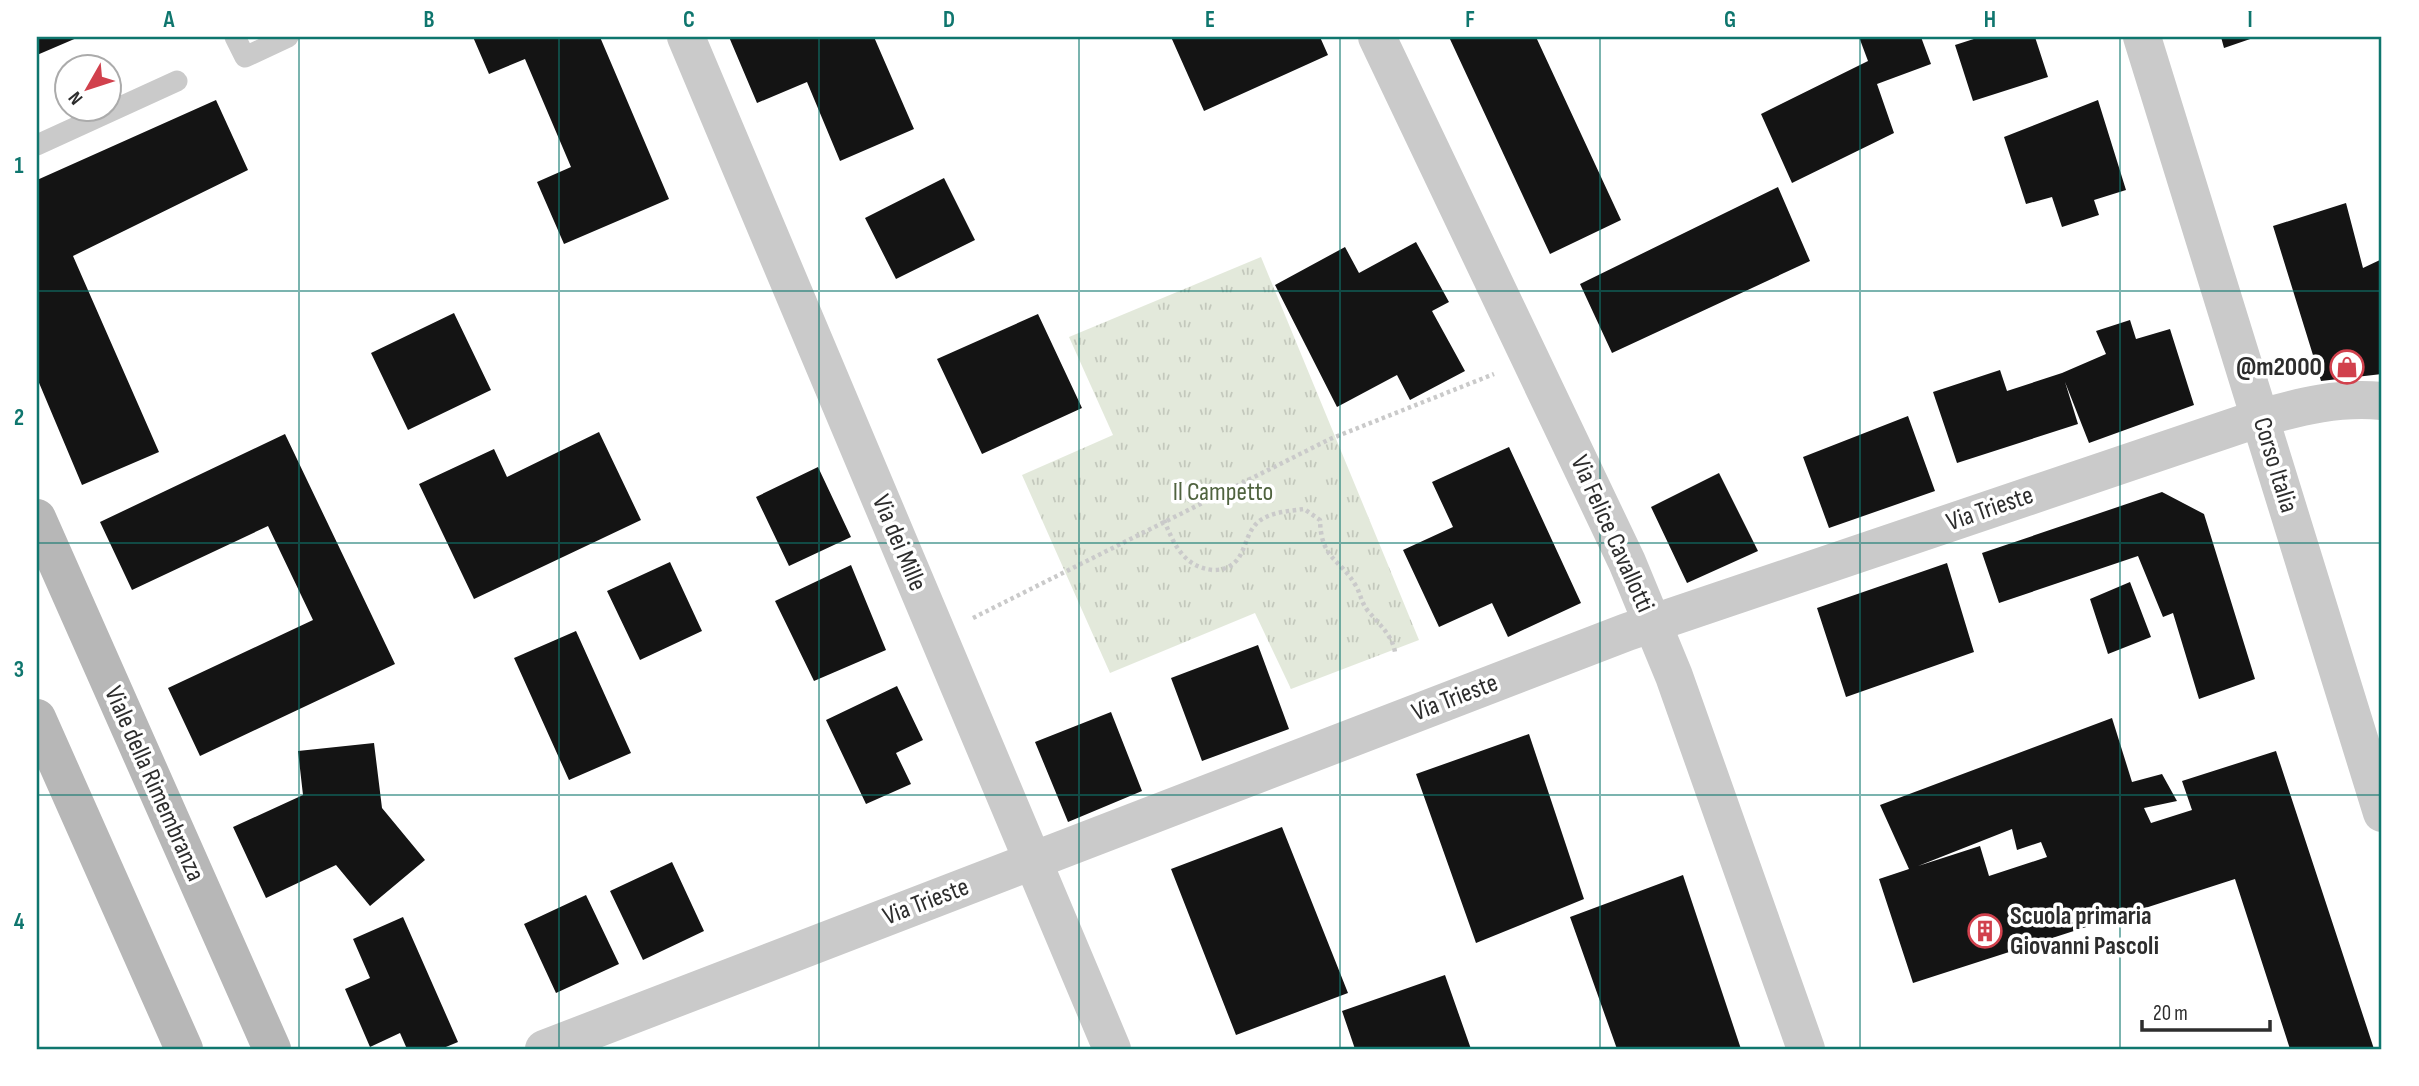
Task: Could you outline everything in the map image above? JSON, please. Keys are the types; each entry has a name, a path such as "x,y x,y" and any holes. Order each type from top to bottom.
{"street":[{"name":"Via dei Mille","path":"686,37 1112,1049"},
{"name":"Via Felice Cavallotti","path":"1377,37 1627,562 1806,1049"},
{"name":"Corso Italia","path":"2141,37 2382,813"},
{"name":"Via Trieste","path":"544,1049 1652,624 2260,418 2315,402 2355,399 2382,401"},
{"name":"Viale della Rimembranza","path":"37,518 272,1049"},
{"path":"37,718 184,1049"}],"lane":[{"path":"235,37 245,57 288,37"},
{"path":"37,145 177,81"}],"path":[{"path":"972,618 1330,439 1504,370"},
{"path":"1164,520 1184,558 1200,568 1218,570 1230,567 1240,557 1245,540 1258,523 1271,515 1304,509 1320,520 1320,538 1332,560 1357,586 1360,601 1391,638 1395,652"}],"green space":[{"name":"Il Campetto","path":"1261,257 1419,640 1291,689 1255,613 1110,673 1022,475 1113,435 1069,337"}],"building":[{"path":"37,37 79,37 37,55"},
{"path":"473,37 600,37 669,199 564,244 537,182 571,167 525,59 489,74"},
{"path":"729,37 874,37 914,129 840,161 807,82 757,103"},
{"path":"1171,37 1320,37 1328,55 1204,111"},
{"path":"1449,37 1536,37 1621,220 1550,254"},
{"path":"1859,37 1921,37 1931,64 1877,84 1894,133 1792,183 1761,114 1868,61"},
{"path":"1980,37 2035,37 2048,77 1973,101 1955,45"},
{"path":"2221,37 2256,37 2224,48"},
{"path":"216,100 248,170 73,256 159,452 82,485 37,378 37,180"},
{"path":"2098,100 2126,190 2094,200 2099,215 2062,227 2052,197 2026,204 2004,137"},
{"path":"944,178 975,240 896,279 865,218"},
{"path":"1778,187 1810,261 1612,353 1580,284"},
{"path":"2346,203 2363,268 2382,259 2382,374 2321,381 2273,226"},
{"path":"1416,242 1449,302 1432,311 1465,371 1410,400 1397,375 1337,407 1275,285 1345,247 1359,273"},
{"path":"454,313 491,390 408,430 371,353"},
{"path":"1038,314 1082,408 982,454 937,359"},
{"path":"2130,320 2136,339 2170,329 2194,405 2089,443 2065,382 2078,424 1957,463 1933,392 2000,370 2007,391 2062,373 2106,354 2096,331"},
{"path":"1908,416 1935,491 1829,528 1803,457"},
{"path":"599,432 641,520 474,599 419,484 494,449 507,477"},
{"path":"285,434 395,664 200,756 168,688 313,620 268,526 132,590 100,522"},
{"path":"1509,447 1581,603 1508,637 1492,603 1439,627 1403,550 1453,527 1432,482"},
{"path":"818,467 851,537 789,566 756,497"},
{"path":"1719,473 1758,551 1687,583 1651,507"},
{"path":"2162,492 2204,514 2255,679 2199,699 2173,613 2163,617 2138,556 1999,603 1982,553"},
{"path":"670,562 702,631 640,660 607,591"},
{"path":"1947,563 1974,652 1846,697 1817,608"},
{"path":"851,565 886,650 814,681 775,601"},
{"path":"2130,582 2151,637 2108,654 2090,599"},
{"path":"576,631 631,753 569,780 514,658"},
{"path":"1258,645 1289,729 1202,761 1171,678"},
{"path":"897,686 923,740 896,753 911,784 866,804 826,720"},
{"path":"1111,712 1142,791 1068,822 1035,742"},
{"name":"Scuola primaria Giovanni Pascoli","path":"2112,718 2132,782 2162,774 2177,801 2144,808 2151,823 2192,810 2182,781 2276,751 2374,1049 2290,1049 2235,879 1913,983 1879,879 1909,869 1880,805","holes":["2012,829 2017,850 2041,842 2047,857 1989,876 1980,846 1918,866"]},
{"path":"1529,734 1584,899 1476,943 1416,774"},
{"path":"374,743 382,808 425,860 370,906 336,865 266,898 233,827 303,795 298,751"},
{"path":"1282,827 1348,993 1236,1035 1171,869"},
{"path":"672,862 704,931 643,960 610,891"},
{"path":"1683,875 1741,1049 1617,1049 1570,917"},
{"path":"586,895 619,964 556,993 524,924"},
{"path":"403,917 458,1042 441,1049 407,1049 400,1033 370,1047 345,989 370,978 353,939"},
{"path":"1445,975 1471,1049 1355,1049 1342,1011"}],"place":[{"name":"@m2000","path":"2347,367"},
{"name":"Scuola primaria Giovanni Pascoli","path":"1985,931"}]}
